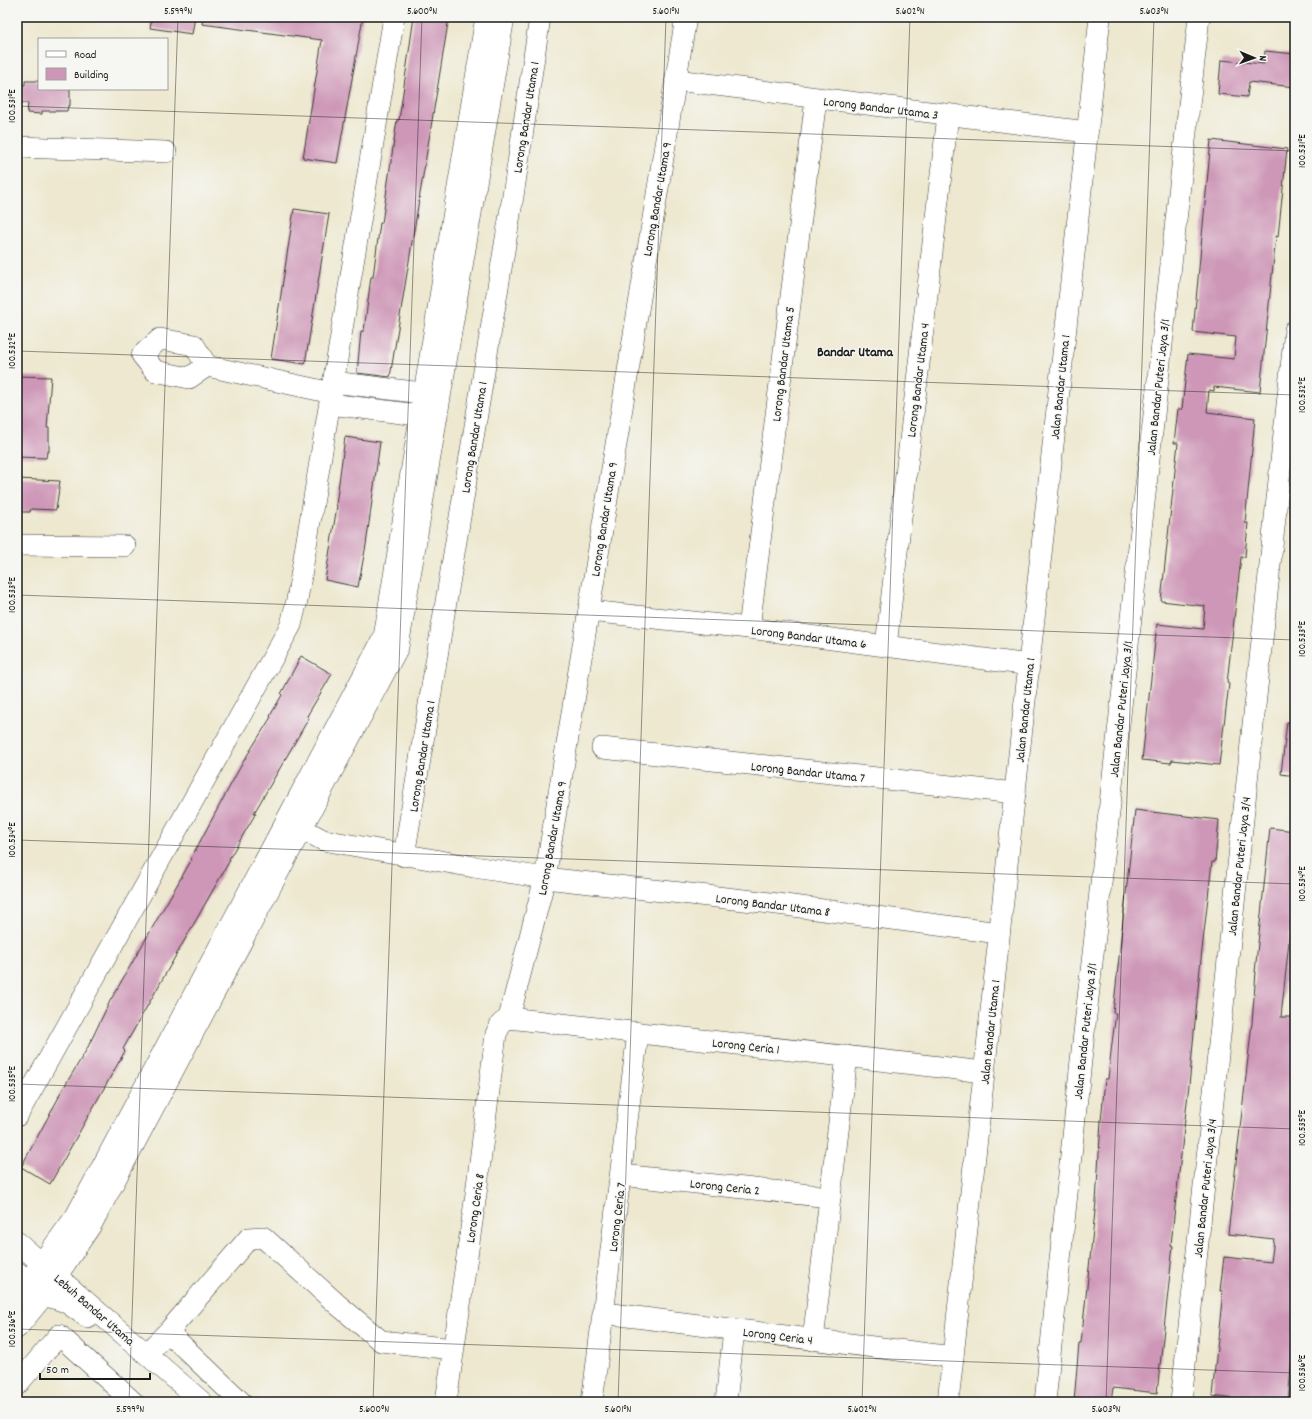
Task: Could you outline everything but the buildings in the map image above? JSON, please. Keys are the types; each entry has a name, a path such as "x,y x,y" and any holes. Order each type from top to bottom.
{"street":[{"path":"19,1106 290,625 297,600 394,17"},
{"path":"433,394 486,17"},
{"path":"17,1328 26,1286 49,1270 76,1216 295,825 384,637 433,394 504,17"},
{"name":"Lorong Bandar Utama 1","path":"404,856 513,196 540,17"},
{"name":"Lorong Bandar Utama 9","path":"509,1018 546,878 588,611 686,17"},
{"name":"Jalan Bandar Utama 1","path":"948,1402 1100,17"},
{"name":"Jalan Bandar Puteri Jaya 3/1","path":"1045,1402 1082,1051 1199,17"},
{"name":"Lorong Bandar Utama 3","path":"676,80 816,99 1087,132"},
{"name":"Lorong Bandar Utama 5","path":"750,628 816,99"},
{"name":"Lorong Bandar Utama 4","path":"886,646 948,115"},
{"path":"17,147 166,152"},
{"name":"Jalan Bandar Puteri Jaya 3/4","path":"1181,1402 1295,330"},
{"path":"207,366 332,393 428,416"},
{"path":"332,393 433,394"},
{"path":"17,544 125,546"},
{"name":"Lorong Bandar Utama 6","path":"588,611 750,628 1029,665"},
{"name":"Lorong Bandar Utama 7","path":"602,748 1015,793"},
{"name":"Lorong Bandar Utama 8","path":"295,825 323,840 404,856 546,878 762,902 999,934"},
{"name":"Lorong Ceria 1","path":"509,1018 984,1072"},
{"name":"Lorong Ceria 8","path":"446,1402 476,1194 496,1034 501,1024 509,1018"},
{"name":"Lorong Ceria 7","path":"592,1402 638,1033"},
{"path":"813,1340 847,1056"},
{"name":"Lorong Ceria 2","path":"621,1175 830,1198"},
{"path":"146,1353 168,1332 249,1238 256,1236 263,1237 338,1306 381,1341 453,1349"},
{"name":"Lebuh Bandar Utama","path":"17,1242 202,1402"},
{"name":"Lebuh Bandar Utama","path":"26,1286 66,1302 86,1316 180,1402"},
{"name":"Lorong Ceria 4","path":"604,1313 953,1357"},
{"path":"726,1402 734,1330"},
{"path":"168,1332 241,1402"},
{"path":"17,1385 59,1335 133,1402"}],"district":[{"name":"Bandar Utama","path":"855,351"}]}
